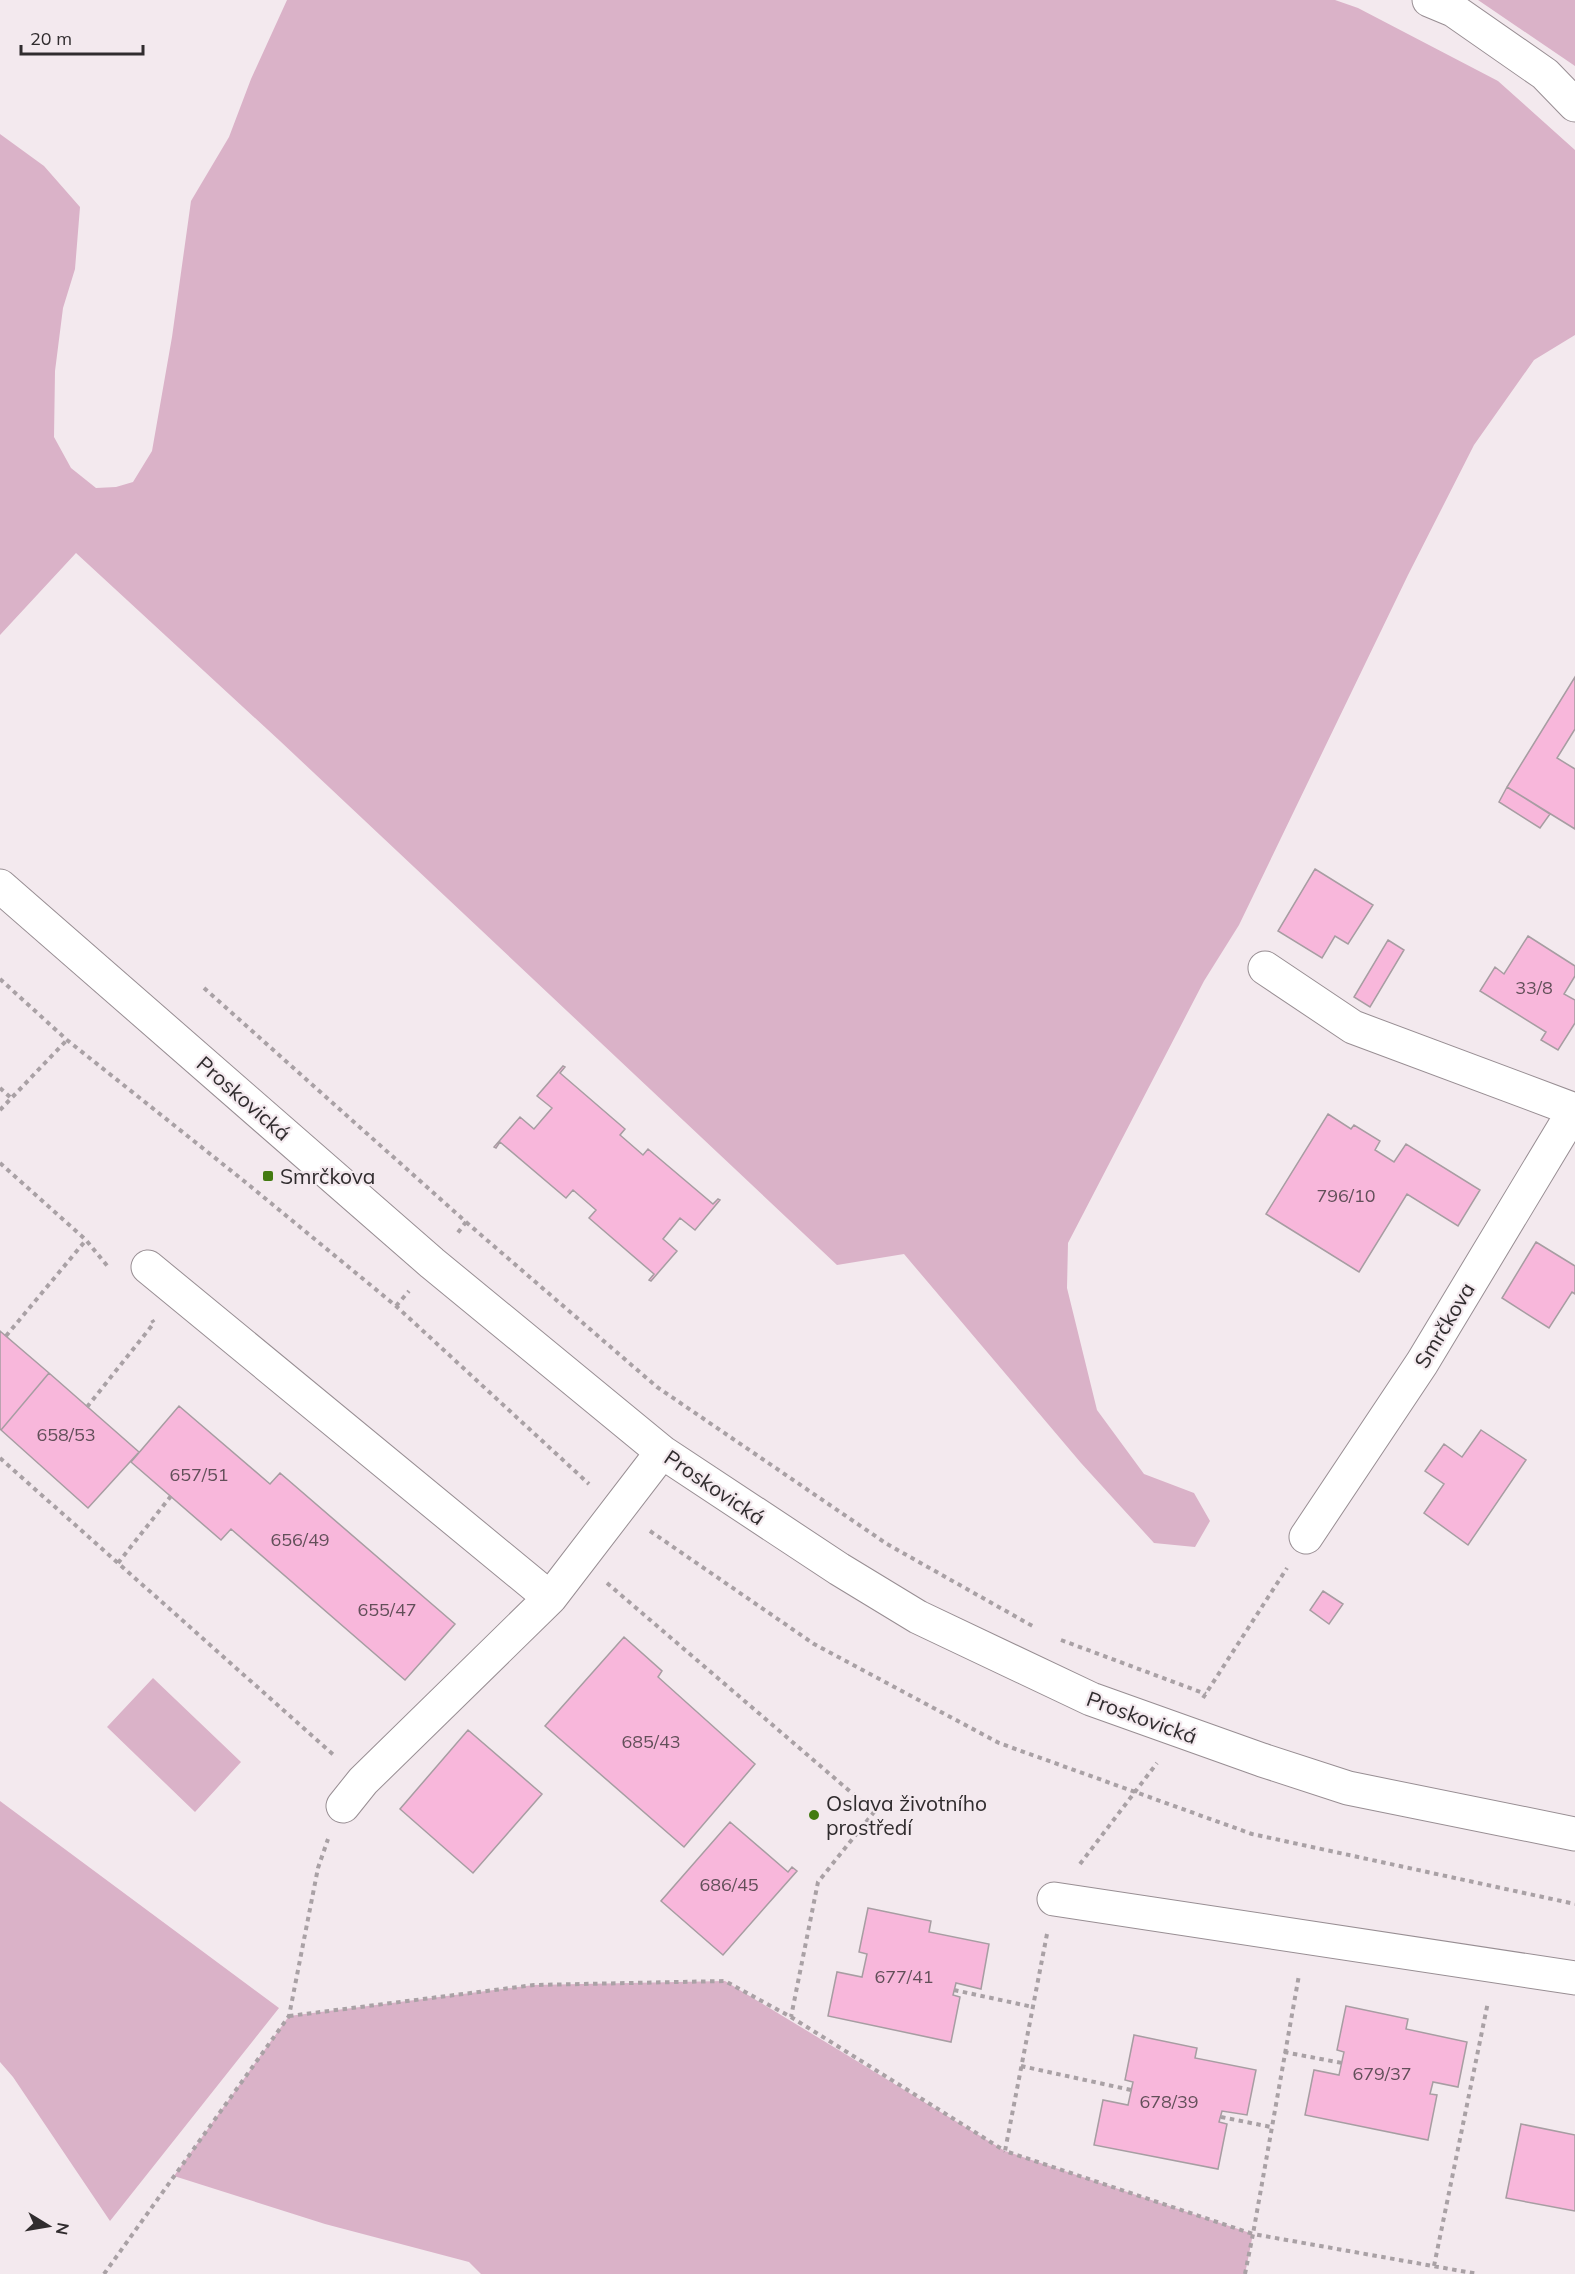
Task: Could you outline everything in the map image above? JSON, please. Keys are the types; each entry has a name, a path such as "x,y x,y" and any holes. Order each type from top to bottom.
{"street":[{"path":"1429,0 1453,10 1545,74 1575,105"},
{"name":"Proskovická","path":"0,886 432,1263 662,1452 839,1569 918,1617 1091,1699 1262,1760 1348,1788 1575,1833"},
{"path":"1265,968 1353,1027 1575,1109"},
{"name":"Smrčkova","path":"1306,1537 1422,1362 1575,1109"},
{"path":"148,1267 550,1598"},
{"path":"353,1794 550,1598 662,1452"},
{"path":"1054,1899 1575,1978"}],"path":[{"path":"204,988 466,1222 657,1386 887,1544 1040,1630"},
{"path":"0,1110 67,1040"},
{"path":"0,1088 12,1098"},
{"path":"0,1163 86,1240 116,1277"},
{"path":"396,1306 466,1222"},
{"path":"6,1336 86,1240"},
{"path":"87,1407 154,1323 146,1313"},
{"path":"0,1458 118,1563 353,1794 338,1813 318,1868 288,2016 104,2274"},
{"path":"118,1563 171,1496"},
{"path":"580,1559 874,1812 818,1882 791,2017"},
{"path":"1050,1636 1206,1694"},
{"path":"1245,2274 1305,1937"},
{"path":"1434,2266 1495,1966"},
{"path":"288,2016 534,1985 725,1981 791,2017 1005,2151"},
{"path":"954,1990 1033,2007"},
{"path":"1284,2052 1342,2063"},
{"path":"1021,2066 1131,2090"},
{"path":"1221,2117 1271,2127"},
{"path":"1252,2234 1478,2274"}],"shaded area":[{"path":"287,0 1335,0 1358,8 1498,81 1575,150 1575,335 1534,360 1474,445 1408,575 1239,925 1204,981 1068,1243 1067,1288 1097,1410 1144,1474 1194,1493 1210,1521 1195,1547 1154,1543 1081,1463 904,1254 837,1265 280,741 76,553 0,635 0,134 44,166 80,207 75,269 63,308 55,371 54,437 71,468 96,488 116,487 133,482 152,451 172,337 191,201 229,137 251,79"},
{"path":"1478,0 1575,0 1575,66"},
{"path":"153,1678 241,1762 195,1812 107,1727"},
{"path":"0,1801 279,2008 110,2221 13,2077 0,2062"},
{"path":"725,1981 1005,2151 1253,2234 1245,2274 481,2274 469,2262 325,2224 174,2176 289,2016 534,1985"}],"building":[{"path":"1575,677 1575,729 1557,758 1575,769 1575,829 1507,787"},
{"path":"1507,787 1550,814 1540,828 1499,802"},
{"path":"1315,869 1373,905 1348,944 1335,936 1322,958 1278,931"},
{"path":"1528,936 1575,966 1575,976 1564,994 1575,1000 1575,1023 1558,1050 1541,1040 1546,1032 1480,991 1495,967 1504,974"},
{"path":"1388,940 1404,950 1370,1007 1354,997"},
{"path":"563,1066 565,1067 560,1073 625,1129 620,1135 643,1155 648,1149 713,1204 718,1199 720,1200 695,1230 680,1218 663,1239 677,1251 651,1281 649,1280 654,1274 589,1218 596,1210 573,1190 566,1198 500,1142 496,1148 494,1147 520,1117 534,1129 552,1108 537,1096"},
{"path":"1328,1114 1351,1129 1354,1125 1380,1141 1375,1150 1394,1162 1406,1144 1480,1190 1458,1226 1407,1194 1359,1272 1266,1214"},
{"path":"1536,1242 1575,1266 1575,1294 1572,1292 1549,1328 1502,1298"},
{"path":"0,1331 49,1373 1,1430 0,1429"},
{"path":"49,1373 139,1452 88,1508 1,1430"},
{"path":"179,1406 270,1484 280,1473 455,1624 405,1680 231,1529 221,1540 131,1462"},
{"path":"1481,1430 1526,1460 1468,1545 1424,1513 1444,1484 1425,1471 1444,1444 1462,1457"},
{"path":"1323,1591 1343,1604 1329,1624 1310,1610"},
{"path":"624,1637 662,1671 658,1677 755,1764 684,1847 545,1726"},
{"path":"468,1730 542,1794 473,1873 400,1809"},
{"path":"730,1822 788,1872 792,1867 797,1871 723,1955 661,1901"},
{"path":"868,1908 931,1921 929,1932 989,1944 981,1989 956,1983 953,1995 960,1997 951,2042 828,2016 837,1972 862,1977 867,1954 859,1952"},
{"path":"1346,2006 1408,2019 1406,2029 1467,2042 1458,2087 1433,2082 1430,2094 1437,2095 1428,2140 1305,2115 1314,2070 1339,2075 1344,2052 1337,2050"},
{"path":"1134,2035 1197,2048 1195,2058 1256,2070 1247,2115 1222,2111 1219,2122 1227,2124 1218,2169 1094,2145 1103,2100 1128,2105 1133,2082 1125,2080"},
{"path":"1521,2124 1575,2135 1575,2211 1506,2198"}],"place":[{"name":"Smrčkova","path":"268,1176"},
{"name":"Oslava životního prostředí","path":"814,1815"}]}
